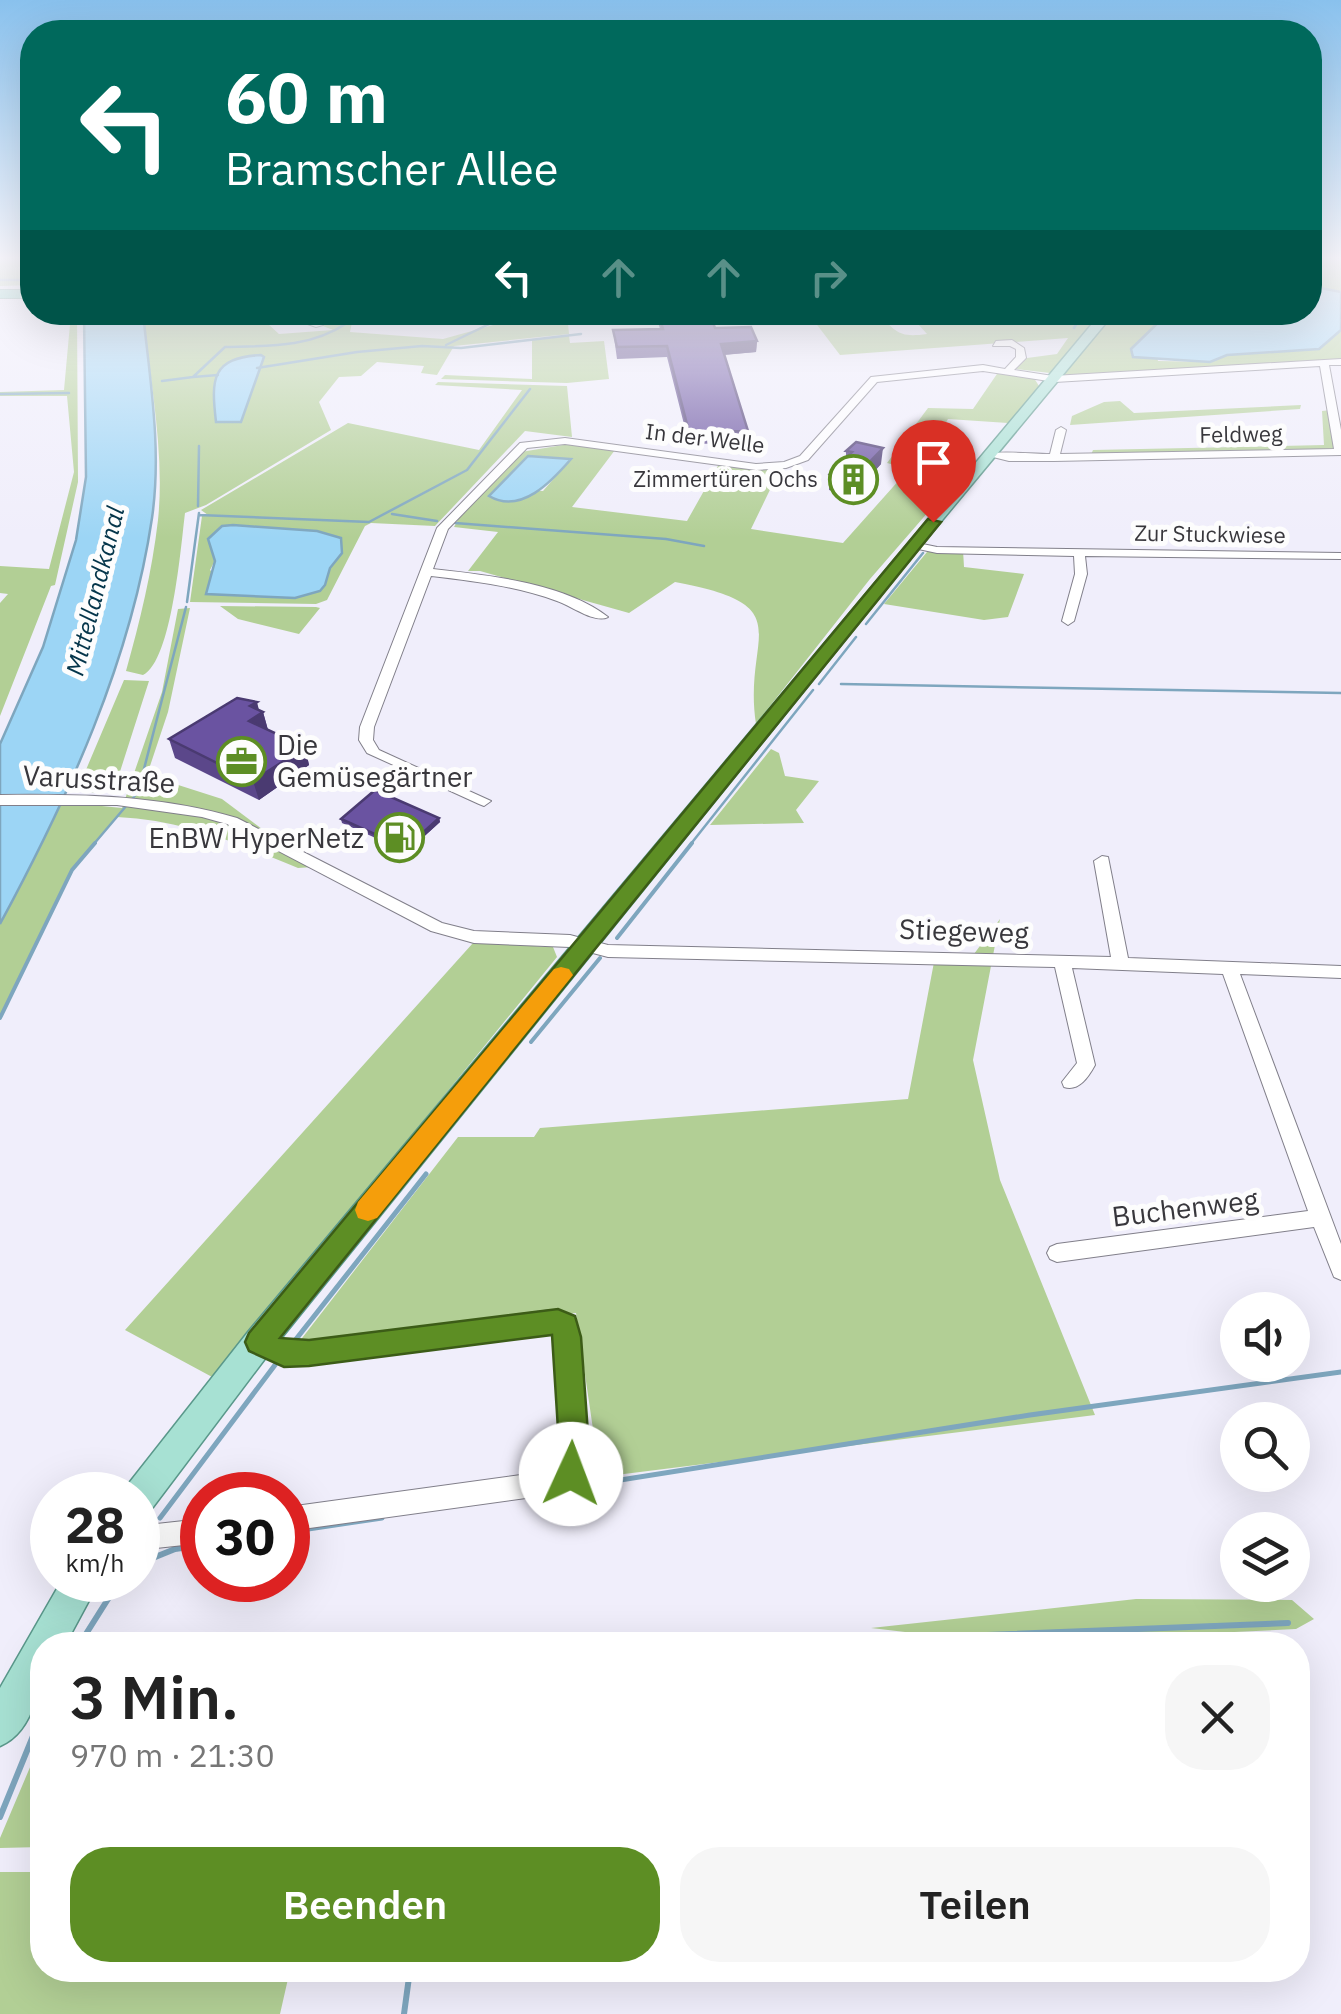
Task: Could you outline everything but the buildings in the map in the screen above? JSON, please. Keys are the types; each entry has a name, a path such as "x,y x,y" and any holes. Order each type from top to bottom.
{"main road":[{"path":"159,1472 259,1342 1077,350"},
{"path":"51,1632 69,1602"},
{"path":"0,1726 30,1670"}],"street":[{"path":"1008,371 1020,358 1020,350"},
{"name":"In der Welle","path":"484,800 374,752 366,740 366,727 442,528 530,443 565,440 756,467 786,466 804,458 874,379 984,368 1056,378 1341,362"},
{"name":"Feldweg","path":"990,455 1054,458 1340,452 1324,363"},
{"path":"1054,458 1061,430"},
{"name":"Zur Stuckwiese","path":"913,545 937,550 1341,556"},
{"path":"1068,621 1081,574 1079,552"},
{"path":"428,572 488,578 579,604 602,617"},
{"name":"Varusstraße","path":"0,800 133,800 232,820 437,927 474,937 586,945"},
{"path":"1102,861 1121,964"},
{"name":"Stiegeweg","path":"586,945 608,951 1341,972"},
{"path":"1062,962 1086,1064 1071,1082"},
{"path":"1229,968 1341,1271"},
{"name":"Buchenweg","path":"1057,1252 1320,1218"},
{"path":"259,1342 284,1354 309,1353 550,1320 565,1325 575,1461 571,1474 562,1481 310,1517"}],"green space":[{"path":"68,350 77,350 78,482 55,585 51,586 0,716 0,603 8,594 0,593 0,566 49,569 74,472 67,396 0,396 0,392 64,390"},
{"path":"147,350 452,350 437,375 421,373 424,366 377,362 361,376 339,377 319,402 331,430 206,505 185,513 168,626 153,665 143,675 126,671 141,615 158,520 158,443"},
{"path":"532,350 605,350 609,379 567,383 441,379 445,375 532,379"},
{"path":"836,350 907,350 840,355"},
{"path":"1060,350 1156,350 1158,361 1210,362 1227,355 1341,350 1341,362 1075,376 1016,369 1027,358 1057,354"},
{"path":"999,371 1034,378 1039,386 1008,423 948,419 927,455 969,465 870,579 756,724 759,628 754,614 740,602 715,591 675,582 629,613 480,571 468,571 498,532 454,527 521,452 569,444 615,450 572,507 687,521 719,464 781,467 751,529 843,543 909,469 887,463 928,408 973,409","holes":["528,456 570,460 543,491 496,488"]},
{"path":"438,382 567,386 572,437 525,431 435,526 365,526 327,600 316,604 190,602 202,516 208,515 201,510 348,423 479,450 522,390 435,385","holes":["233,525 317,531 340,538 341,553 330,568 325,585 295,598 237,594 210,570"]},
{"path":"1120,401 1134,413 1301,405 1300,409 1070,425 1072,416 1104,402"},
{"path":"1331,410 1340,452 1090,457 1093,450 1324,445 1322,411"},
{"path":"963,550 964,567 1024,574 1008,617 984,620 884,604 927,552"},
{"path":"220,606 320,608 299,634 238,619"},
{"path":"190,608 168,712 147,775 222,799 313,867 298,868 188,828 117,817 73,870 0,1018 0,924 62,802 122,808 162,692 178,609"},
{"path":"124,680 149,681 117,781 101,793 77,791"},
{"path":"771,749 779,753 785,776 819,781 796,810 804,823 710,825"},
{"path":"1000,919 973,1060 1000,1180 1095,1415 600,1477 576,1313 299,1342 458,1137 534,1137 540,1128 908,1099 935,957 971,958"},
{"path":"473,943 553,947 557,957 214,1378 125,1330"},
{"path":"1136,1599 1294,1602 1314,1619 1296,1629 1232,1632 905,1632 871,1628"},
{"path":"30,1767 30,1847 0,1848 0,1838"},
{"path":"0,1872 30,1872 30,1982 287,1982 280,2014 0,2014"}],"water":[{"name":"Mittellandkanal","path":"84,350 147,350 155,492 129,624 94,727 0,924 0,744 43,647 76,540 86,477"},
{"path":"1131,350 1304,350 1227,355 1210,362 1133,357"},
{"path":"264,357 241,422 216,422 214,394 218,373 232,361"},
{"path":"528,456 571,459 555,477 524,498 501,501 489,496"},
{"path":"222,526 317,531 341,538 342,553 320,591 295,598 206,594 215,561 208,539"}],"waterway":[{"path":"193,377 222,350"},
{"path":"257,368 379,350"},
{"path":"193,377 218,375"},
{"path":"162,381 193,377"},
{"path":"199,515 369,522 467,470 530,389"},
{"path":"0,394 69,393"},
{"path":"198,506 199,446"},
{"path":"187,602 199,513"},
{"path":"392,514 437,521"},
{"path":"455,523 666,539 704,546"},
{"path":"866,624 923,553"},
{"path":"93,845 138,792 186,607"},
{"path":"819,684 856,637"},
{"path":"841,684 1341,693"},
{"path":"690,845 813,690"},
{"path":"0,1018 72,870 95,843"},
{"path":"617,938 692,843"},
{"path":"531,1042 600,958"},
{"path":"293,1343 426,1174"},
{"path":"160,1518 275,1365"},
{"path":"570,1488 1030,1415 1341,1372"},
{"path":"310,1529 382,1518"},
{"path":"160,1555 180,1548"},
{"path":"87,1632 106,1602"},
{"path":"1063,1632 1288,1623"},
{"path":"0,1817 30,1743"},
{"path":"404,2014 408,1982"}],"slow traffic":[{"path":"368,1210 561,975"}],"place":[{"name":"Zimmertüren Ochs","path":"853,479"},
{"name":"Die Gemüsegärtner","path":"242,761"},
{"name":"EnBW HyperNetz","path":"399,838"}],"route":[{"path":"571,1474 575,1461 567,1337 565,1325 558,1321 309,1353 284,1354 259,1342 933,522"}]}
